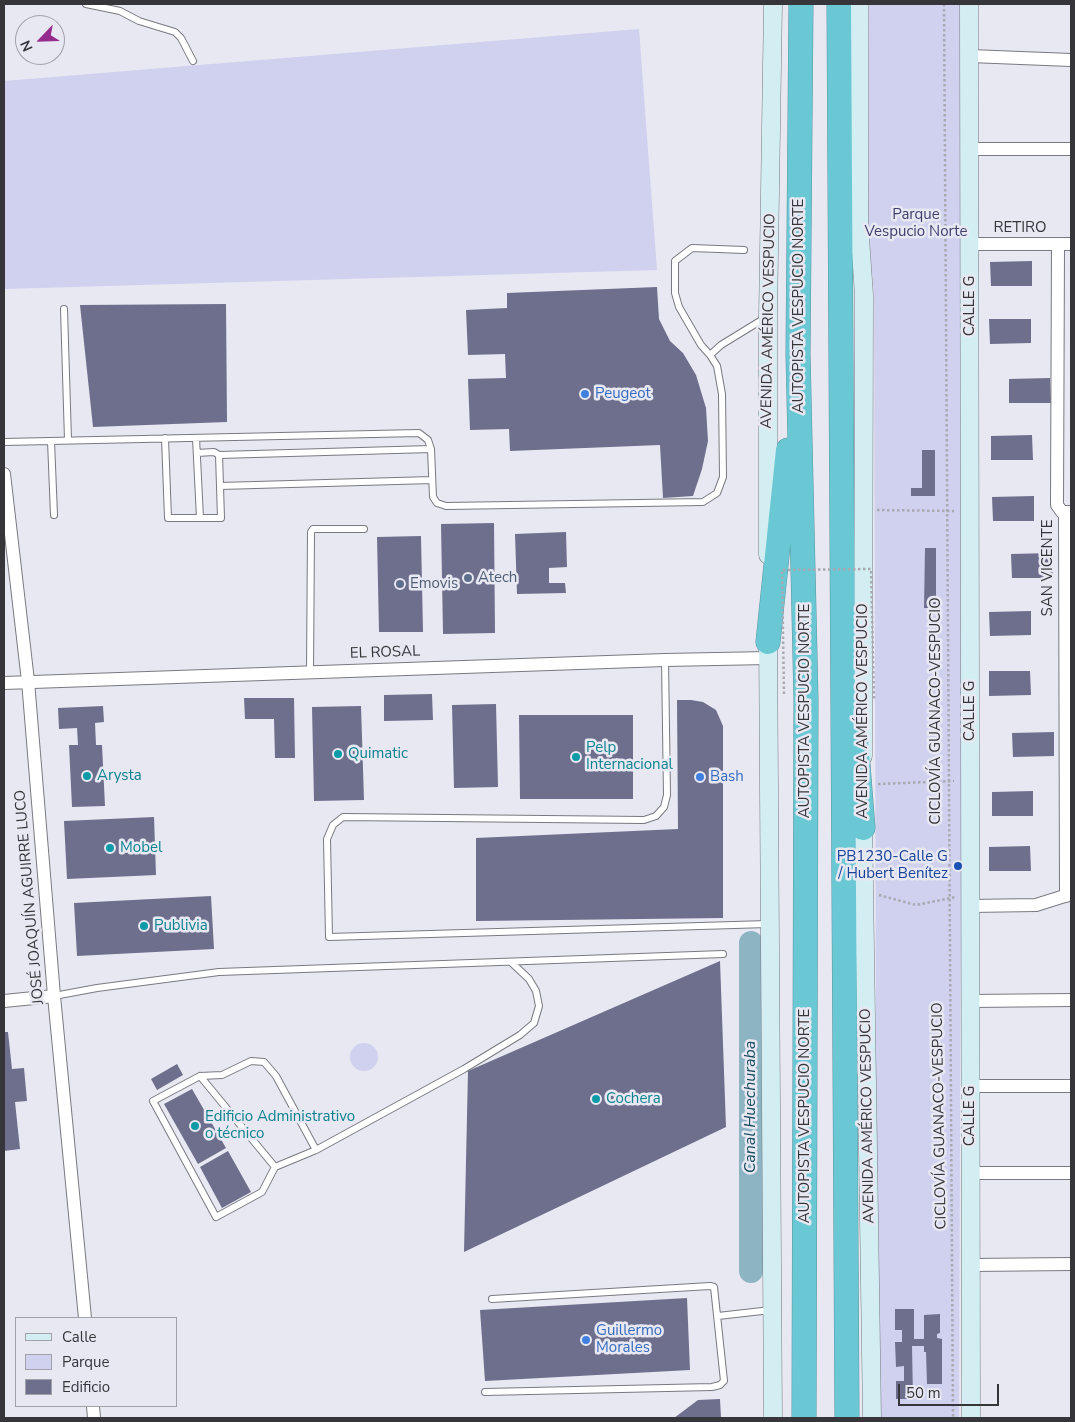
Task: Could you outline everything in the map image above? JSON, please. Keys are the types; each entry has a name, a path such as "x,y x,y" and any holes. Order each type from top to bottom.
{"highway":[{"name":"AUTOPISTA VESPUCIO NORTE","path":"801,4 798,354 806,699 804,1418"},
{"path":"839,4 846,1418"},
{"path":"768,650 798,354"},
{"path":"841,544 863,828"}],"main road":[{"name":"AVENIDA AMÉRICO VESPUCIO","path":"773,4 768,316 769,924 773,1418"},
{"name":"AVENIDA AMÉRICO VESPUCIO","path":"859,4 859,224 864,295 863,828 872,1418"},
{"name":"CALLE G","path":"970,4 971,1418"}],"street":[{"path":"970,56 1071,60"},
{"path":"970,148 1071,149"},
{"name":"RETIRO","path":"970,244 1071,244"},
{"name":"SAN VICENTE","path":"1058,244 1057,505 1059,510 1068,512 1068,895"},
{"path":"1058,337 1071,337"},
{"path":"1058,424 1071,424"},
{"name":"JOSÉ JOAQUÍN AGUIRRE LUCO","path":"4,474 28,681 54,996 85,1317"},
{"name":"EL ROSAL","path":"4,683 665,660 768,650"},
{"path":"970,901 1036,905 1068,895"},
{"path":"4,1001 54,996"},
{"path":"970,1001 1071,1000"},
{"path":"970,1086 1071,1086"},
{"path":"970,1173 1071,1173"},
{"path":"970,1265 1071,1264"}],"lane":[{"path":"86,4 120,11 139,21 175,32 181,38 193,61"},
{"path":"4,442 419,433 428,440 431,449 433,497 437,503 446,506 703,502 717,493 723,477 722,394 717,366 701,345 674,293 674,261 692,248 744,250"},
{"path":"64,310 68,440"},
{"path":"710,355 721,345 768,316"},
{"path":"165,438 168,518 221,518 218,454"},
{"path":"196,438 200,518"},
{"path":"51,441 54,515"},
{"path":"197,454 214,452 218,454 431,449"},
{"path":"220,486 432,480"},
{"path":"310,672 311,532 313,529 364,529"},
{"path":"665,660 666,795 661,812 644,820 343,817 333,824 327,839 329,937 769,924"},
{"path":"54,996 97,988 219,972 723,954"},
{"path":"316,1150 276,1076 264,1062 251,1061 222,1075 200,1076 153,1101 216,1216 262,1192 275,1167 316,1150 464,1069 520,1034 534,1022 539,1006 536,991 529,979 512,963"},
{"path":"200,1076 275,1167"},
{"path":"484,1392 712,1387 720,1385 724,1381 714,1287 492,1299"},
{"path":"718,1316 773,1310"}],"path":[{"name":"CICLOVÍA GUANACO-VESPUCIO","path":"944,4 953,1418"},
{"path":"863,509 970,512"},
{"path":"784,694 782,570 871,569 874,700"},
{"path":"874,784 970,782"},
{"path":"874,894 916,906 949,897 970,901"}],"green space":[{"name":"Parque Vespucio Norte","path":"869,4 964,4 959,1418 877,1418 874,295 868,227"},
{"path":"639,29 657,270 4,289 4,81"},
{"path":"364,1043 374,1047 378,1057 374,1067 364,1071 354,1067 350,1057 354,1047"}],"building":[{"path":"1032,261 1032,286 991,286 990,262"},
{"name":"Peugeot","path":"657,287 659,319 670,341 683,353 696,375 706,408 708,441 702,469 693,496 663,498 660,445 510,451 509,429 470,430 468,379 506,378 505,354 468,355 466,310 507,308 507,293"},
{"path":"226,304 227,422 93,427 80,305"},
{"path":"989,319 1031,319 1031,343 990,344"},
{"path":"1050,378 1051,403 1009,403 1009,379"},
{"path":"1032,435 1033,460 991,460 991,436"},
{"path":"922,450 935,450 935,496 911,496 911,488 922,488"},
{"path":"1034,496 1034,521 993,521 992,497"},
{"name":"Atech","path":"494,523 495,633 443,634 441,524"},
{"path":"566,532 567,567 549,568 549,583 565,583 566,593 517,594 515,534"},
{"name":"Emovis","path":"421,536 423,632 379,632 377,537"},
{"path":"925,548 936,548 936,608 924,608"},
{"path":"1052,553 1053,578 1012,578 1011,554"},
{"path":"1031,611 1031,635 990,636 989,612"},
{"path":"989,671 1030,671 1031,695 989,696"},
{"name":"Quimatic","path":"432,694 433,720 384,721 384,695"},
{"path":"244,698 294,698 295,758 275,758 274,719 245,719"},
{"name":"Bash","path":"677,700 703,702 716,710 723,726 723,918 476,921 476,838 678,829"},
{"path":"496,704 498,787 454,788 452,705"},
{"name":"Arysta","path":"103,706 104,722 95,723 96,745 102,745 105,806 72,807 69,745 78,745 77,728 59,729 58,708"},
{"name":"Quimatic","path":"361,706 364,800 314,801 312,707"},
{"name":"Pelp Internacional","path":"519,715 633,715 633,799 520,799"},
{"path":"1054,732 1054,756 1013,757 1012,733"},
{"path":"1033,791 1033,816 992,816 992,792"},
{"name":"Mobel","path":"154,817 156,875 67,879 64,821"},
{"path":"1030,846 1031,871 989,871 989,847"},
{"name":"Publivia","path":"211,896 214,949 77,956 74,903"},
{"name":"Cochera","path":"720,961 726,1127 464,1252 468,1071"},
{"path":"4,1032 8,1032 12,1069 24,1068 27,1101 15,1102 20,1149 4,1151"},
{"name":"Edificio Administrativo o técnico","path":"177,1064 183,1075 157,1090 151,1079"},
{"name":"Edificio Administrativo o técnico","path":"192,1089 226,1148 198,1164 164,1104"},
{"name":"Edificio Administrativo o técnico","path":"228,1151 251,1192 222,1208 200,1167"},
{"name":"Guillermo Morales","path":"687,1298 690,1370 485,1381 480,1310"},
{"path":"895,1309 914,1309 914,1339 924,1339 924,1315 940,1314 940,1333 937,1334 937,1338 942,1339 942,1384 927,1384 926,1352 924,1352 924,1346 912,1346 913,1399 896,1399 896,1381 904,1381 904,1366 896,1367 895,1342 902,1342 902,1330 895,1330"},
{"path":"720,1399 721,1418 674,1418 698,1400"}],"waterway":[{"name":"Canal Huechuraba","path":"751,943 751,1271"}],"place":[{"name":"Peugeot","path":"585,394"},
{"name":"Atech","path":"468,578"},
{"name":"Emovis","path":"400,584"},
{"name":"Quimatic","path":"338,754"},
{"name":"Pelp Internacional","path":"576,757"},
{"name":"Arysta","path":"87,776"},
{"name":"Bash","path":"700,777"},
{"name":"Mobel","path":"110,848"},
{"name":"PB1230-Calle G / Hubert Benítez","path":"958,866"},
{"name":"Publivia","path":"144,926"},
{"name":"Cochera","path":"596,1099"},
{"name":"Edificio Administrativo o técnico","path":"195,1126"},
{"name":"Guillermo Morales","path":"586,1340"}]}
